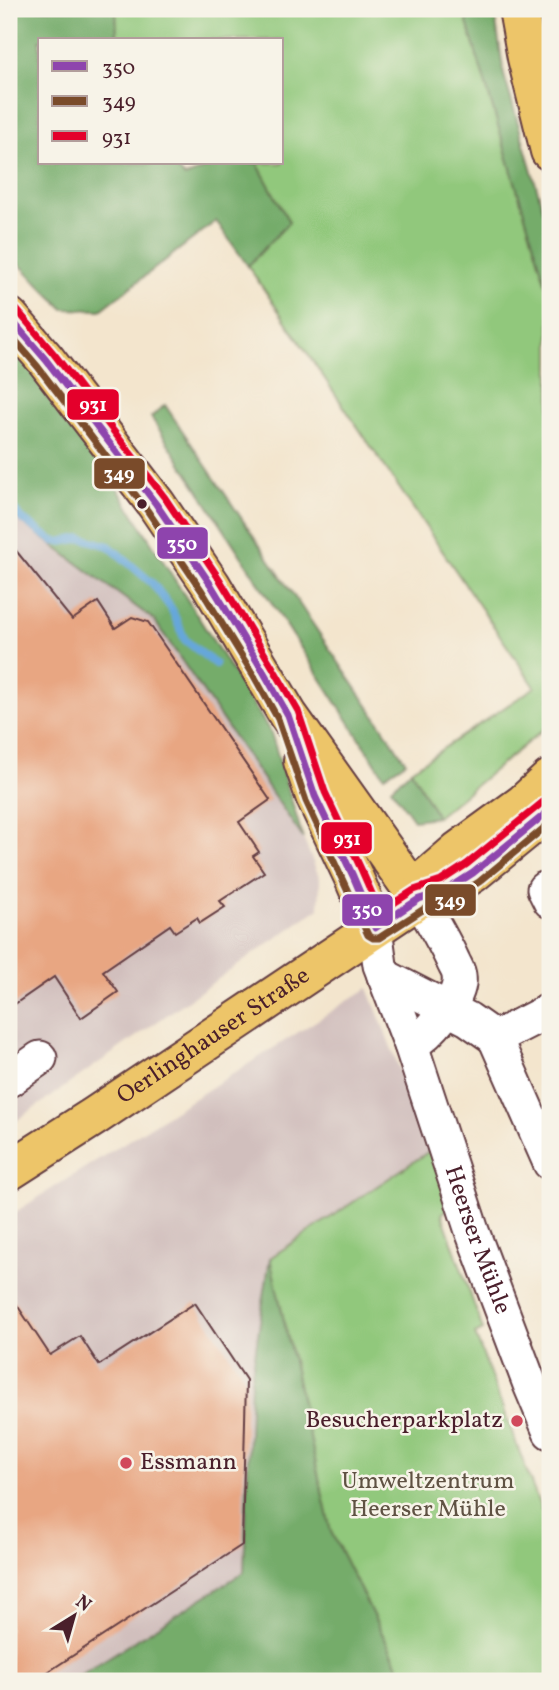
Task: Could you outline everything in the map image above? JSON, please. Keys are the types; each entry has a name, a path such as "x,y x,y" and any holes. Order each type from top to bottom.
{"main road":[{"path":"518,9 550,151"},
{"path":"9,317 46,360 156,504 211,585 288,715 419,899"},
{"path":"288,715 315,796 354,876 375,928"},
{"name":"Oerlinghauser Straße","path":"419,899 428,877 458,851 524,803 550,779"},
{"name":"Oerlinghauser Straße","path":"9,1171 96,1116 419,899 445,891 474,873 550,810"}],"street":[{"path":"411,1045 423,1038 449,1008 457,992 460,977 444,942 419,899"},
{"name":"Heerser Mühle","path":"375,928 380,965 411,1045 472,1231 550,1432"},
{"path":"384,976 468,1018 495,1038 550,1163"},
{"path":"495,1038 550,1010"},
{"path":"9,1080 40,1058"}],"shaded area":[{"path":"9,513 154,620 303,838 320,879 319,908 9,1126"},
{"path":"368,988 431,1150 250,1380 244,1572 71,1681 9,1681 9,1216"}],"green space":[{"path":"9,9 116,9 117,38 38,38 38,164 171,164 185,177 216,164 258,164 289,222 248,266 216,221 101,310 64,309 9,254"},
{"path":"116,9 463,9 550,298 550,724 437,817 411,770 535,687 248,266 289,222 258,164 284,164 284,38 117,38"},
{"path":"463,9 494,9 504,75 550,233 550,298"},
{"path":"9,344 72,416 271,733 303,838 154,620 9,513"},
{"path":"165,405 406,762 384,776 151,417"},
{"path":"411,770 437,817 414,820 391,788"},
{"name":"Umweltzentrum Heerser Mühle","path":"431,1150 451,1206 442,1214 483,1330 475,1334 544,1517 550,1516 550,1681 406,1681 331,1532 270,1258"},
{"path":"270,1258 331,1532 406,1681 71,1681 244,1572 251,1380"}],"building":[{"path":"9,542 72,620 98,602 115,628 132,617 148,622 270,800 239,822 259,852 253,856 264,872 220,901 225,907 200,923 197,918 175,932 170,925 103,971 118,992 81,1018 54,977 9,1008"},
{"name":"Essmann","path":"9,1293 50,1355 80,1336 99,1365 195,1303 246,1380 242,1545 34,1681 9,1681"}],"waterway":[{"path":"9,505 22,519 53,541 82,538 109,546 153,584 171,608 185,640 215,664"}],"transit line":[{"name":"931","path":"17,310 165,498 220,580 272,666 298,711 325,792 380,912 414,890 441,881 467,864 543,802"},
{"name":"350","path":"9,317 46,360 156,504 211,585 263,671 288,715 315,796 375,928 419,899 445,891 473,873 550,810"},
{"name":"349","path":"9,333 147,510 202,591 254,676 278,719 306,801 368,935 379,938 424,909 450,900 479,882 550,823"}],"place":[{"name":"Besucherparkplatz","path":"517,1421"},
{"name":"Essmann","path":"126,1463"}]}
